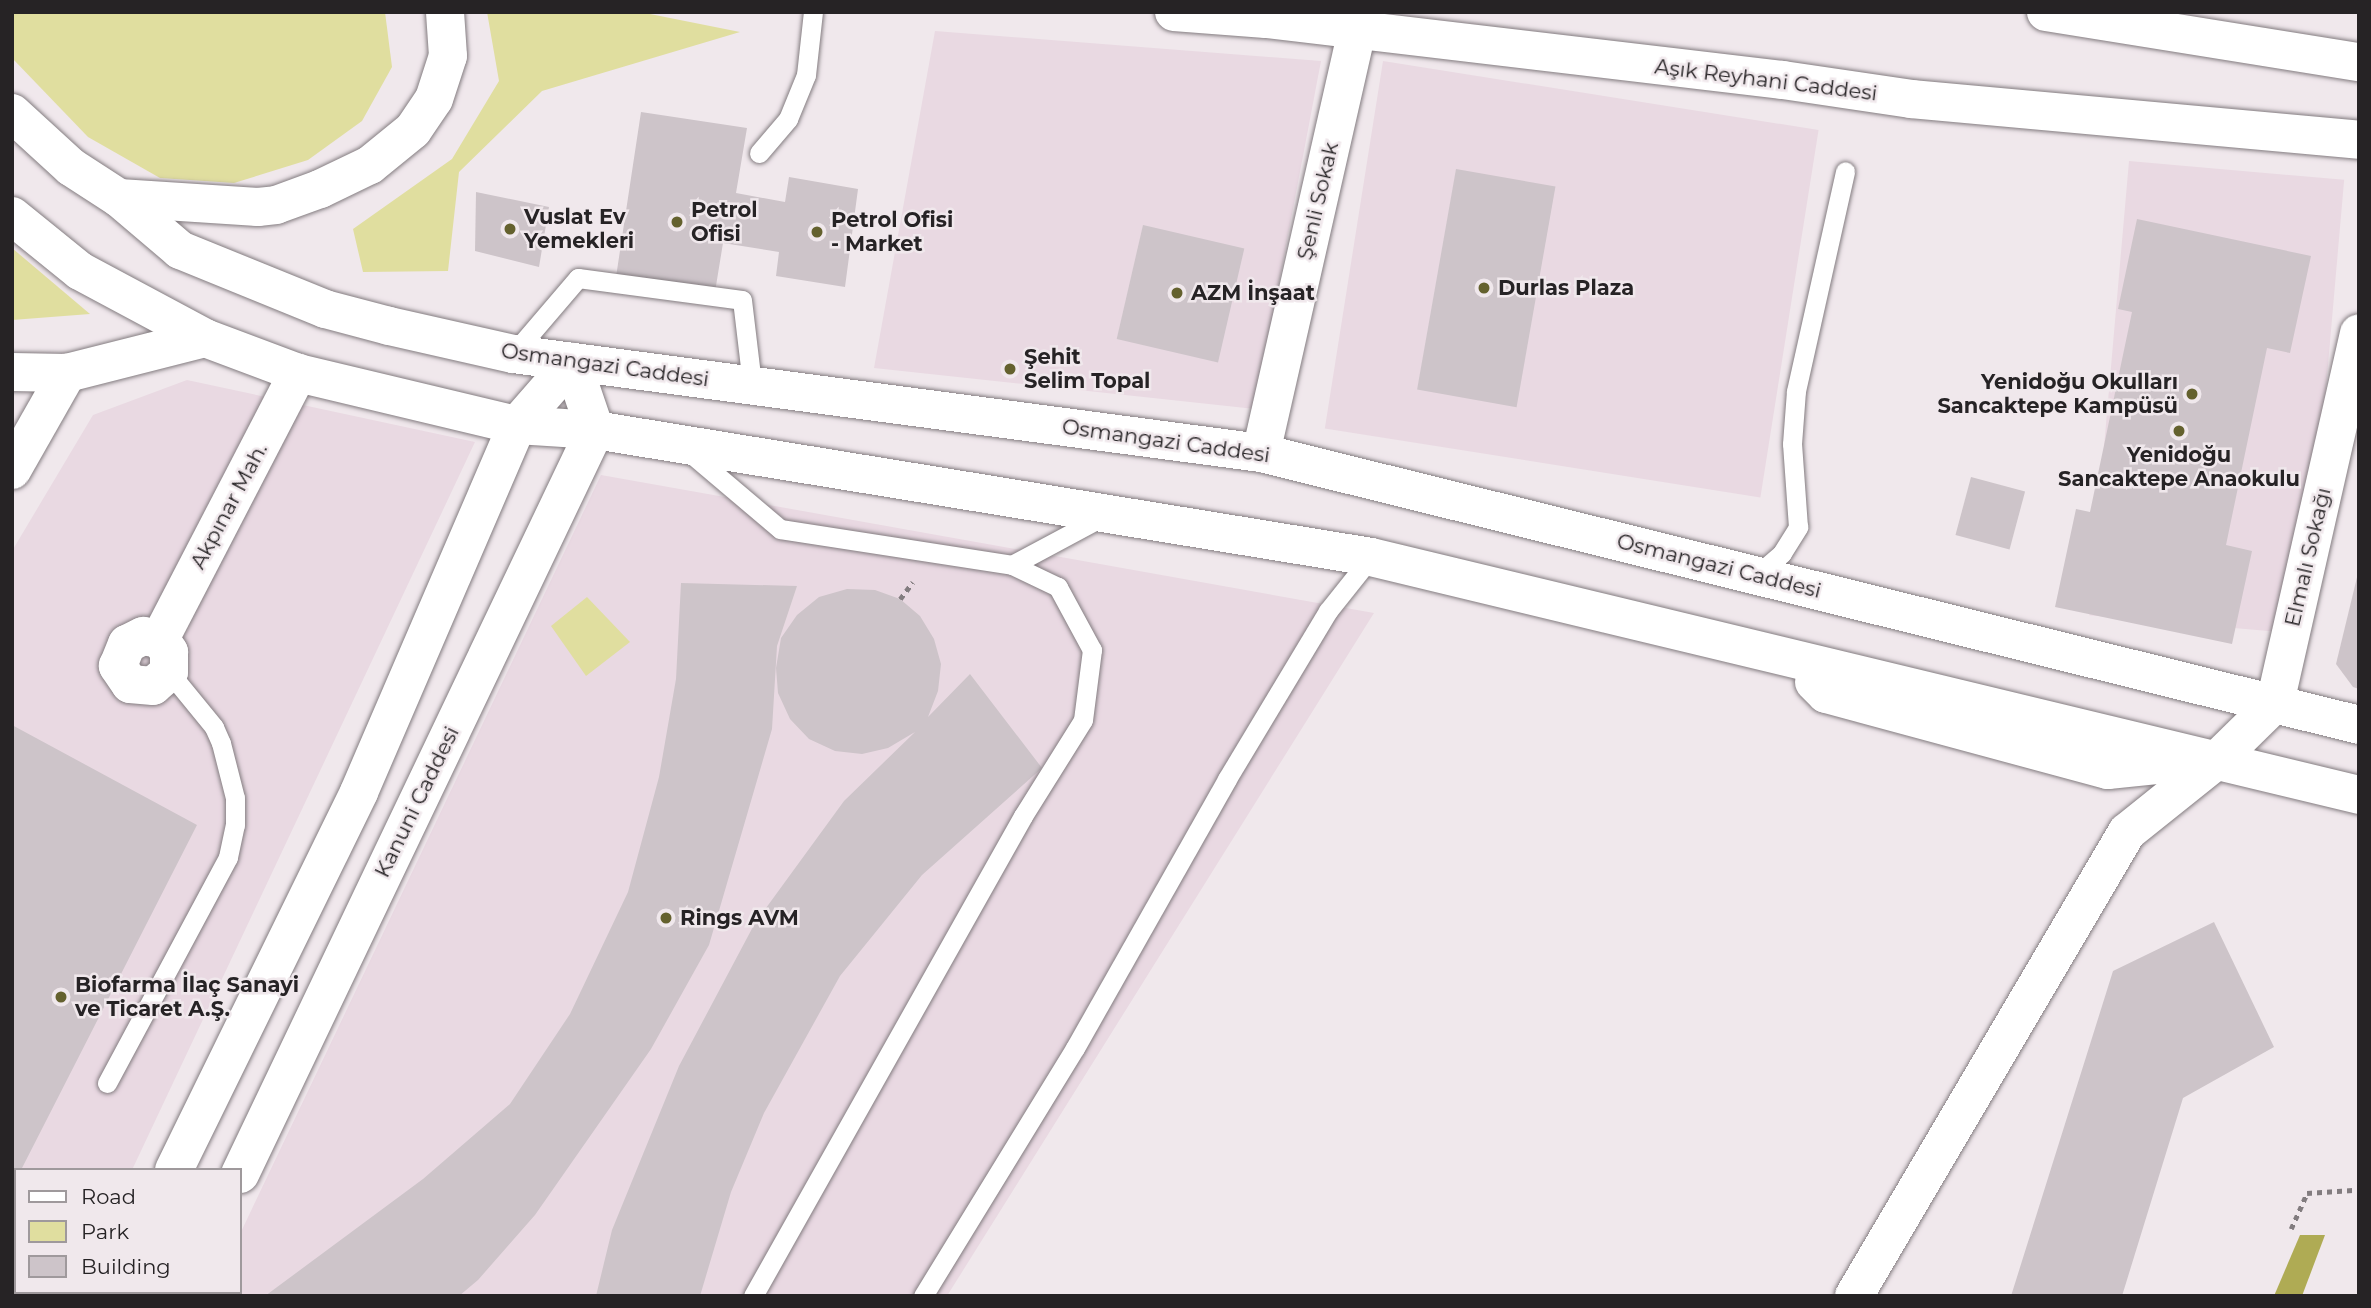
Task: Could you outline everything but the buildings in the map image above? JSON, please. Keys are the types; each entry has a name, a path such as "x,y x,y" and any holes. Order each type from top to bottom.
{"main road":[{"path":"119,198 258,207 276,205 320,190 370,165 413,130 434,99 448,56 445,12"},
{"name":"Aşık Reyhani Caddesi","path":"1174,12 1266,19 1357,32 1783,80 1911,99 2359,140"},
{"path":"2046,12 2359,62"},
{"name":"Şenli Sokak","path":"1261,453 1357,32"},
{"name":"Osmangazi Caddesi","path":"12,113 71,167 119,198 180,250 264,287 325,309 513,354 1261,453 2359,725"},
{"path":"12,216 80,271 205,338 298,373 517,425 595,430 1371,557 2359,795"},
{"name":"Elmalı Sokağı","path":"2275,703 2359,333"},
{"path":"12,372 67,373 205,338"},
{"path":"175,1168 359,792 517,425 572,362"},
{"path":"572,362 595,430"},
{"path":"12,470 67,373"},
{"name":"Akpınar Mah.","path":"164,655 298,373"},
{"name":"Kanuni Caddesi","path":"242,1170 595,430"},
{"path":"1854,1296 2127,832 2218,759 2275,703"}],"lane":[{"path":"759,153 788,119 806,75 813,12"},
{"path":"1757,575 1782,553 1798,527 1792,444 1796,391 1845,171"},
{"path":"513,354 578,278 742,300 751,384"},
{"path":"681,444 780,529 1012,565 1058,587 1093,650 1083,720 1016,828 753,1296"},
{"path":"1012,565 1108,514"},
{"path":"923,1296 1075,1048 1284,683 1328,611 1371,557"},
{"path":"107,1083 228,857 235,825 235,798 221,743 214,727 164,655"}],"path":[{"path":"2291,1229 2306,1193 2353,1190"}],"shaded area":[{"path":"935,31 1321,61 1255,409 874,368"},
{"path":"1383,61 1819,130 1760,497 1325,428"},
{"name":"Yenidoğu Okulları Sancaktepe Kampüsü","path":"2129,161 2344,180 2304,634 2089,615"},
{"path":"187,380 475,442 133,1168 14,1168 14,1294 74,1294 12,1296 12,551 93,415"},
{"path":"601,475 1374,613 947,1296 211,1296 242,1294 242,1230"},
{"path":"2300,1235 2325,1235 2302,1296 2274,1296"}],"green space":[{"path":"12,12 385,12 392,67 362,121 308,160 234,183 160,178 88,137 12,58"},
{"path":"487,12 640,12 740,32 542,91 459,172 448,271 363,272 353,229 452,159 499,81"},
{"path":"12,248 90,314 12,320"},
{"path":"587,597 630,642 586,676 551,626"}],"place":[{"name":"Petrol Ofisi","path":"677,222"},
{"name":"Vuslat Ev Yemekleri","path":"510,229"},
{"name":"Petrol Ofisi - Market","path":"817,232"},
{"name":"Durlas Plaza","path":"1484,288"},
{"name":"AZM İnşaat","path":"1177,293"},
{"name":"Şehit Selim Topal","path":"1010,369"},
{"name":"Yenidoğu Okulları Sancaktepe Kampüsü","path":"2192,394"},
{"name":"Yenidoğu Sancaktepe Anaokulu","path":"2179,431"},
{"name":"Rings AVM","path":"666,918"},
{"name":"Biofarma İlaç Sanayi ve Ticaret A.Ş.","path":"61,997"}]}
